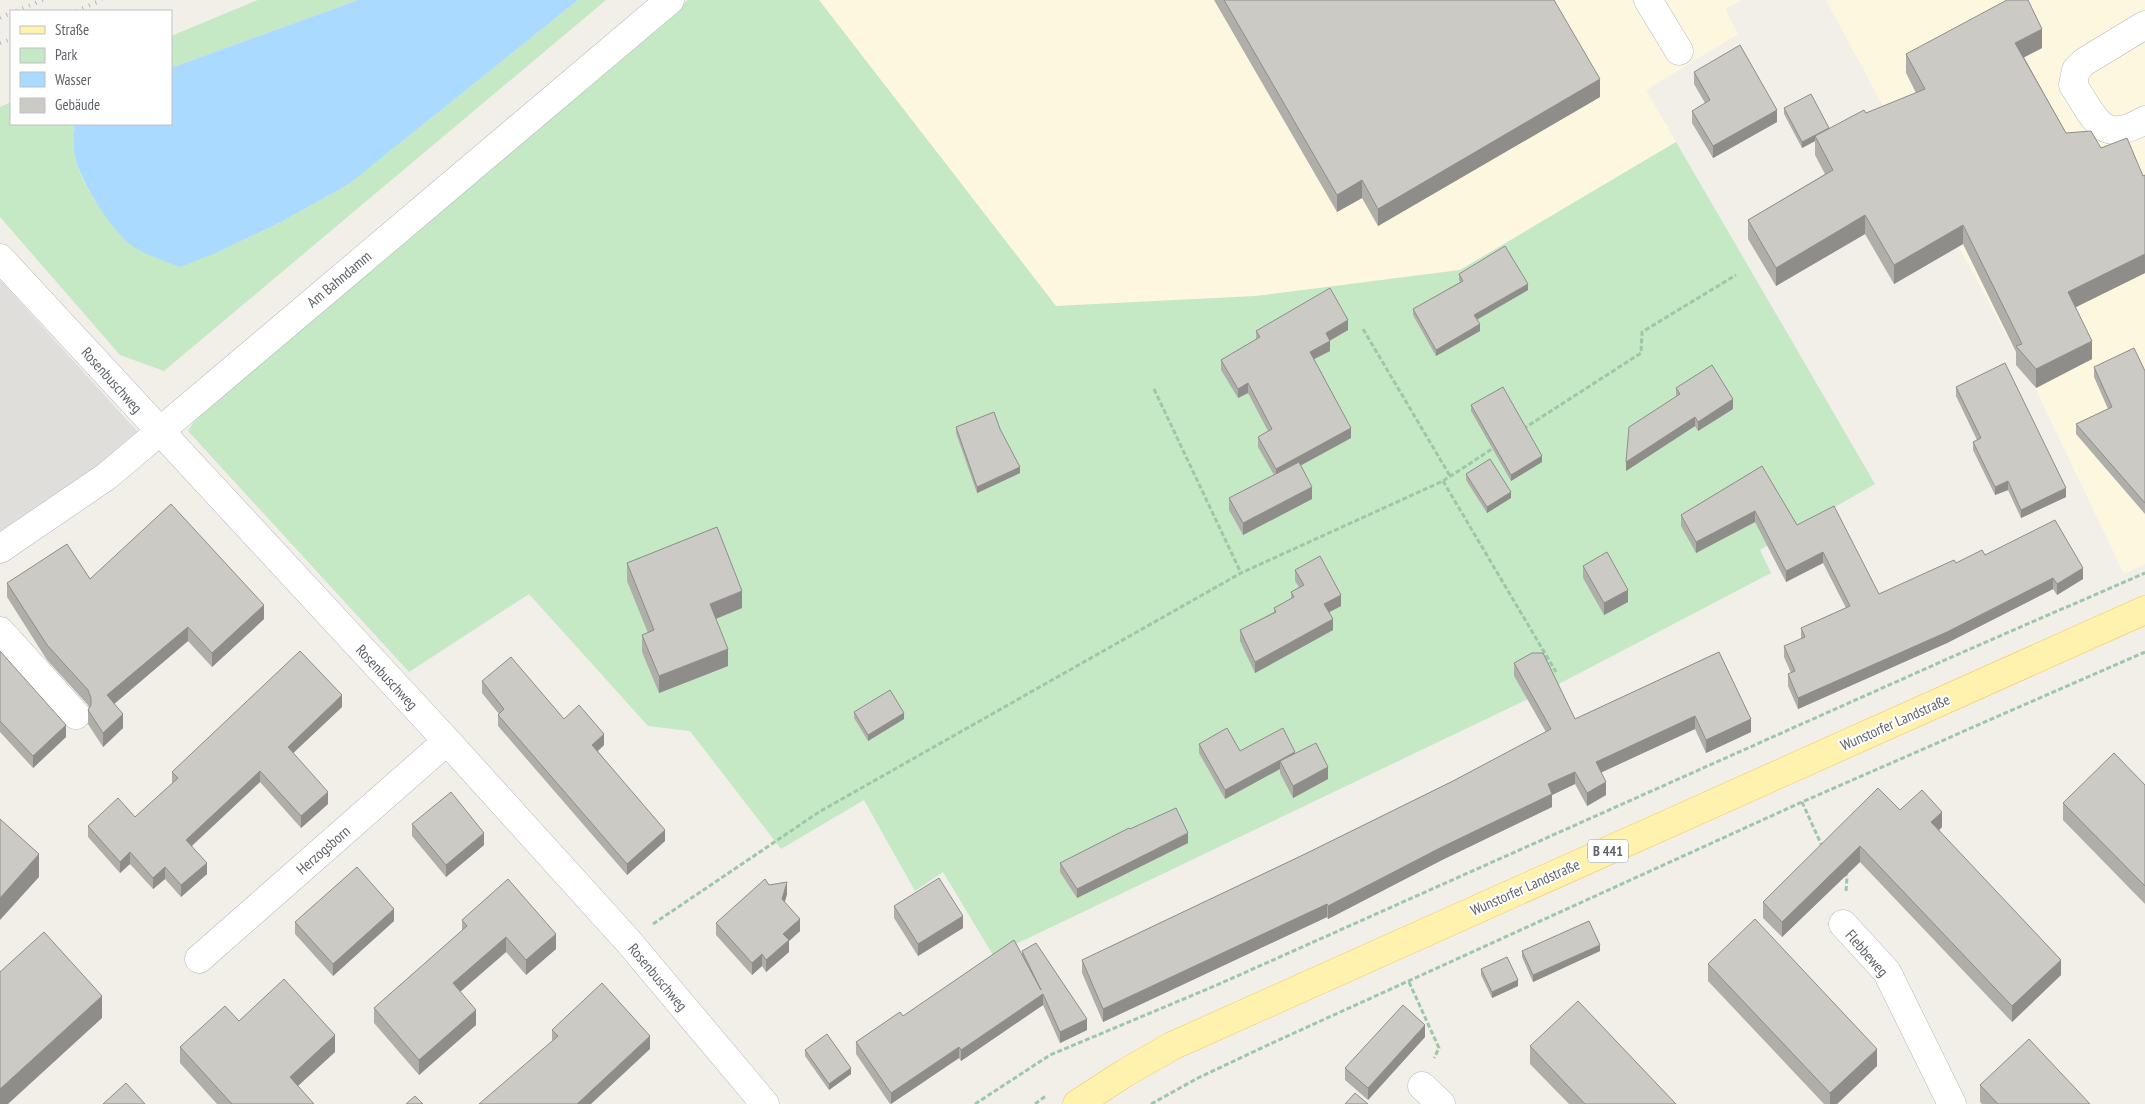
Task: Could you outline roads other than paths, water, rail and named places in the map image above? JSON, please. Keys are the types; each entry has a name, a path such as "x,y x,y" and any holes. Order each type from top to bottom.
{"main road":[{"name":"Wunstorfer Landstraße","path":"1077,1104 1172,1046 2145,610"}],"street":[{"name":"Am Bahndamm","path":"0,549 107,476 670,0"},
{"path":"1648,0 1680,51"},
{"path":"2145,25 2084,62 2076,70 2073,85 2100,126 2114,132 2131,128 2145,120"},
{"name":"Rosenbuschweg","path":"0,258 447,741 628,941 757,1101"},
{"path":"0,631 76,715"},
{"name":"Herzogsborn","path":"199,959 447,741"},
{"name":"Flebbeweg","path":"1843,924 1887,972 1952,1104"}],"water":[{"path":"358,0 578,0 349,184 279,223 218,252 180,267 145,253 125,240 106,217 88,189 76,162 74,151 75,125 172,125 172,68"}],"railway":[{"path":"18,10 43,0"},
{"path":"78,10 102,0"},
{"path":"0,18 10,13"},
{"path":"0,43 10,39"}]}
